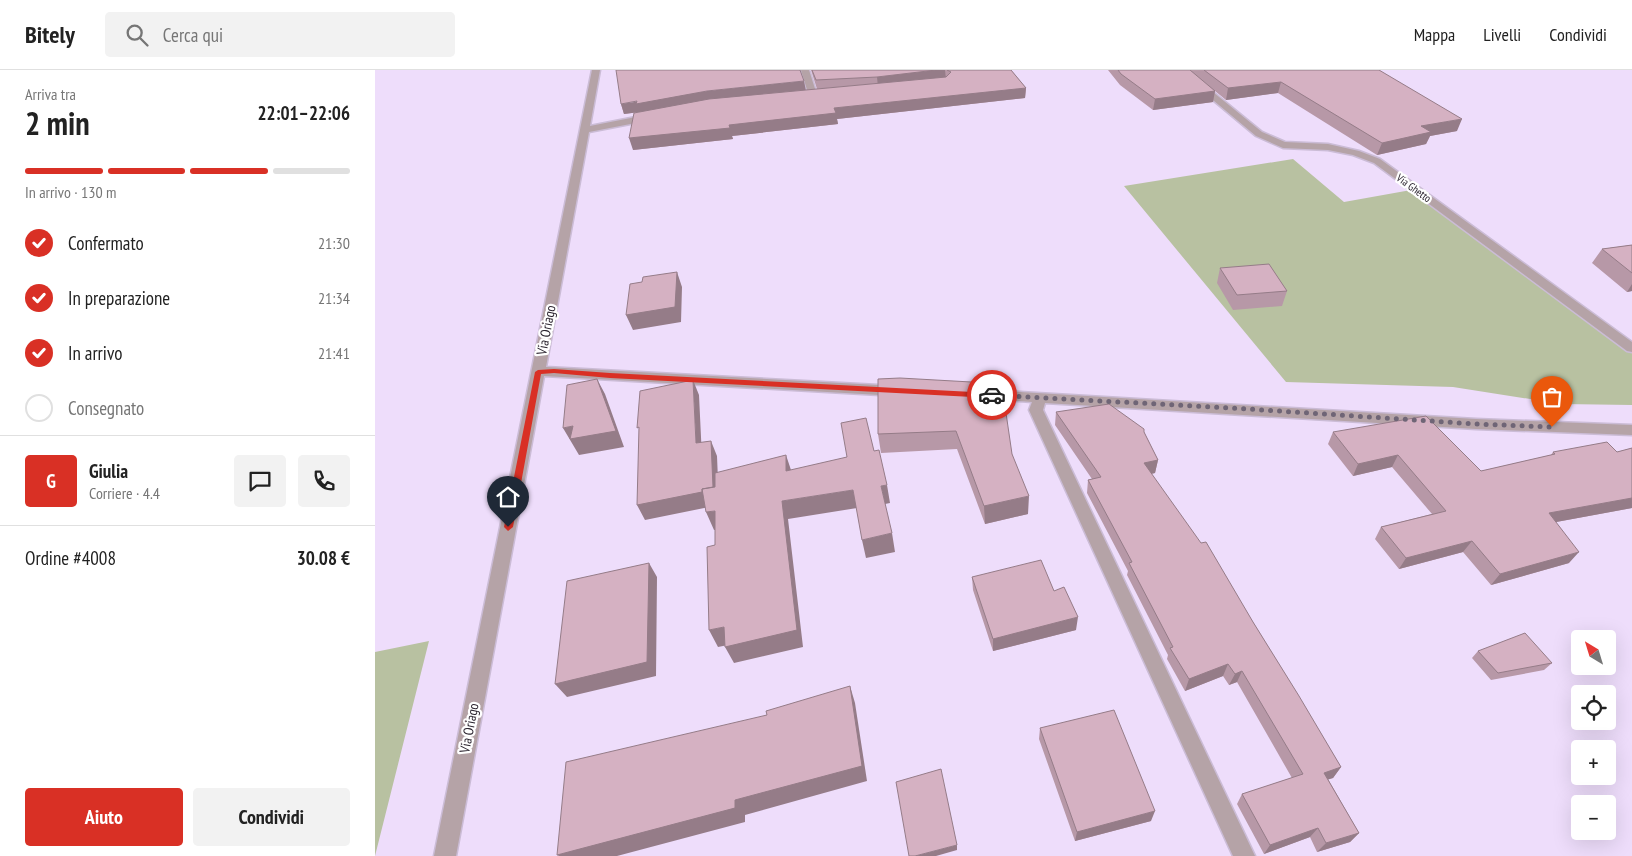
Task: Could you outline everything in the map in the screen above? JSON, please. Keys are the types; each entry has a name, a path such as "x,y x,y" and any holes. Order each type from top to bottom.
{"street":[{"name":"Via Oriago","path":"445,856 596,70"},
{"path":"794,97 817,95 805,70"},
{"name":"Via Ghetto","path":"1181,70 1259,134 1283,145 1328,147 1356,153 1377,161 1632,348"},
{"path":"584,130 662,115"},
{"path":"538,372 554,371 610,376 913,391"},
{"path":"952,393 1248,409 1476,424 1632,430"},
{"path":"1039,398 1036,410 1244,856"}],"green space":[{"path":"1293,159 1344,202 1411,190 1632,353 1632,405 1562,404 1453,387 1286,382 1124,186"},
{"path":"429,641 375,856 375,652"}],"building":[{"path":"616,70 800,70 804,81 707,91 636,104 637,101 621,104"},
{"path":"812,70 936,70 877,77 816,80"},
{"path":"947,70 1011,70 1026,88 834,108 836,113 729,125 730,128 629,138 634,113 709,99 946,77 951,72"},
{"path":"1118,70 1190,70 1215,91 1155,99"},
{"path":"1204,70 1379,70 1462,119 1421,126 1431,132 1382,143 1281,82 1228,88"},
{"path":"1632,245 1632,273 1602,249"},
{"path":"1269,264 1287,291 1237,295 1220,268"},
{"path":"677,272 675,307 626,315 630,284 642,282 643,277"},
{"path":"900,378 989,383 980,414 1006,413 1012,454 1029,496 984,506 956,431 878,434 878,379"},
{"path":"597,379 616,431 570,439 573,426 563,428 567,385"},
{"path":"693,380 696,443 711,441 713,487 702,489 702,492 637,505 639,427 637,428 640,391"},
{"path":"1109,404 1144,429 1158,460 1144,463 1201,543 1206,542 1341,767 1324,773 1359,833 1326,843 1318,828 1270,845 1242,794 1303,774 1242,671 1235,674 1228,664 1189,679 1170,648 1173,647 1129,563 1132,562 1088,480 1101,477 1056,412"},
{"path":"1426,416 1481,471 1555,454 1553,452 1607,442 1617,452 1632,448 1632,498 1549,513 1579,552 1500,574 1472,541 1406,558 1381,527 1446,511 1398,455 1358,464 1333,432"},
{"path":"866,418 874,451 879,450 887,485 881,486 892,533 862,540 853,490 782,501 797,630 725,647 724,627 709,630 707,547 715,545 715,511 706,512 702,489 715,487 715,473 786,455 786,471 847,457 841,423"},
{"path":"1041,560 1054,591 1064,587 1078,617 993,639 972,577"},
{"path":"649,563 647,662 555,684 567,581"},
{"path":"1525,633 1552,663 1498,673 1478,651"},
{"path":"850,686 862,766 735,800 735,808 557,855 566,762 767,715 766,711"},
{"path":"1114,710 1155,811 1077,832 1040,728"},
{"path":"941,769 957,845 909,856 896,782"}],"way so far":[{"path":"992,395 1552,427"}],"route":[{"path":"508,527 538,372 554,371 610,376 992,395"}]}
